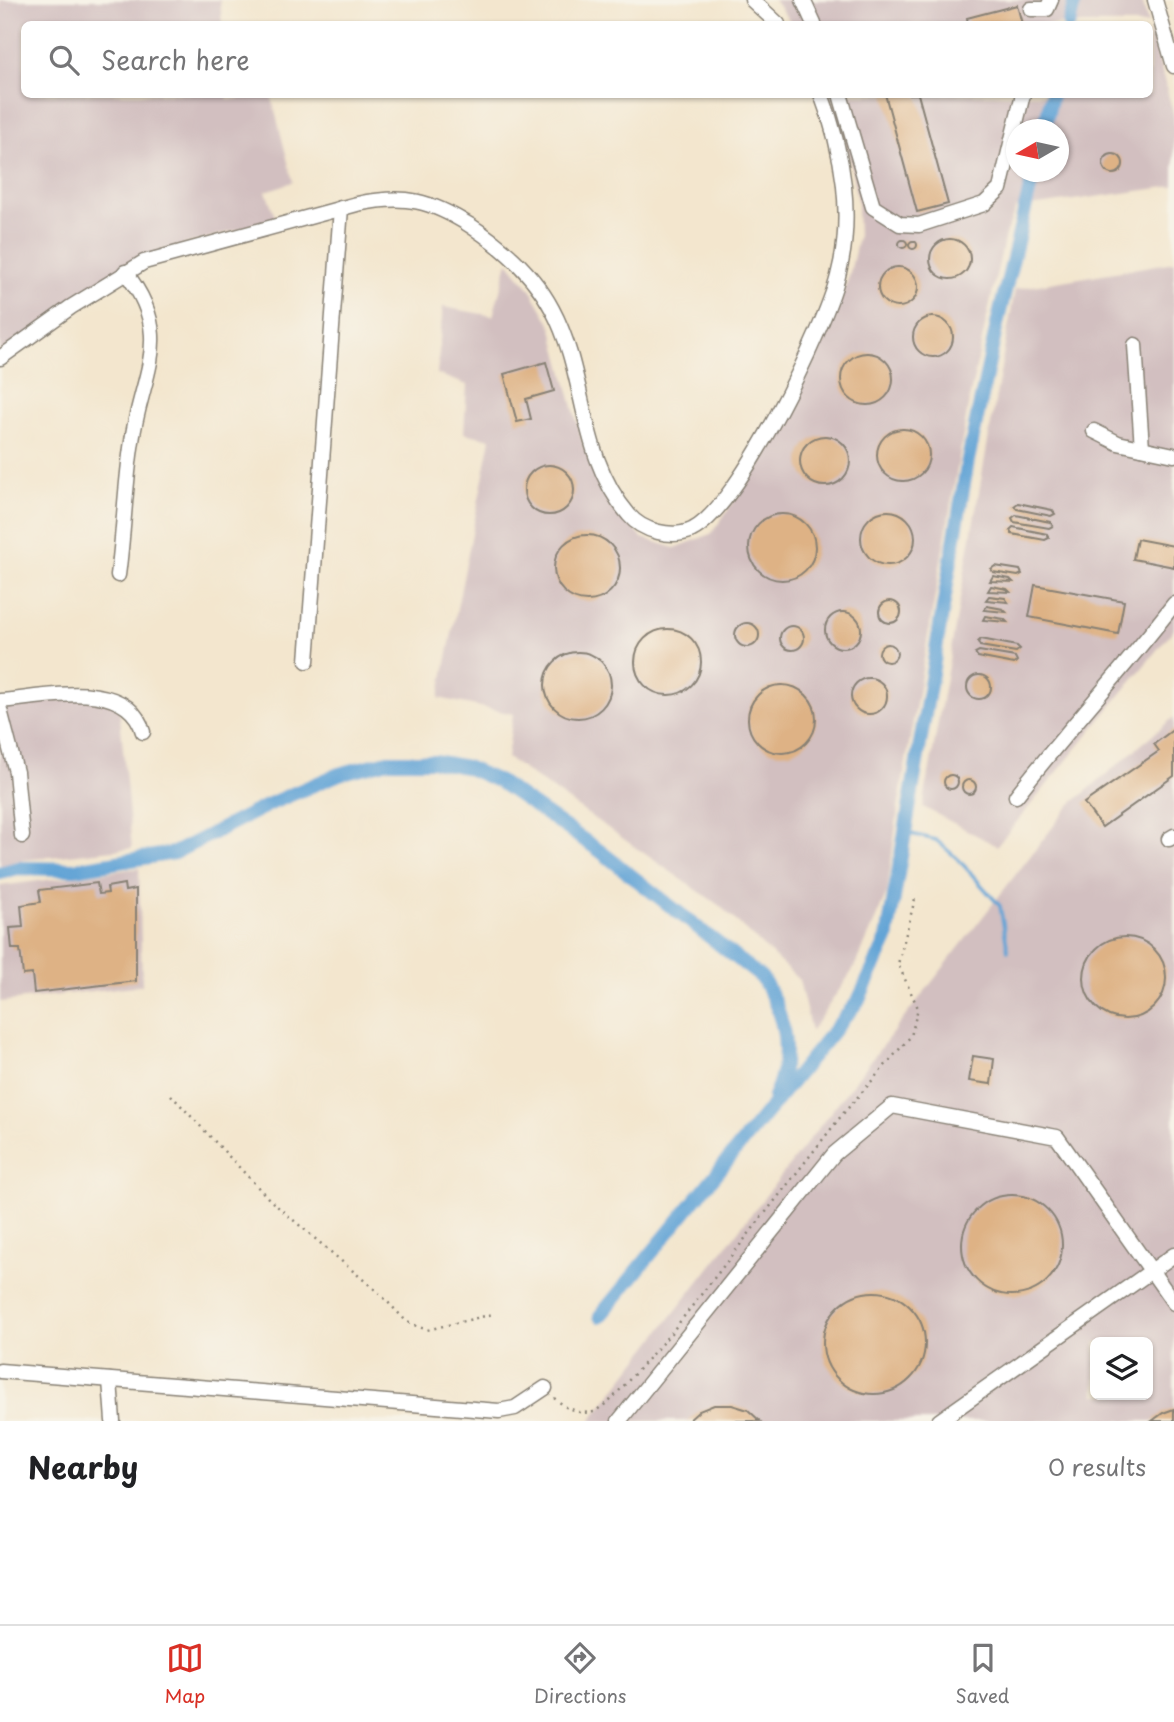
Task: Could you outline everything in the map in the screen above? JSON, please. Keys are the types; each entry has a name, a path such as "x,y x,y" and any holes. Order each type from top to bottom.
{"street":[{"path":"752,0 775,21"},
{"path":"803,0 813,21"},
{"path":"1029,4 1041,11 1047,9 1051,0"},
{"path":"1155,0 1174,66"},
{"path":"0,358 125,272 167,255 384,198 423,202 455,216 513,259 552,309 567,347 595,461 610,491 631,517 645,528 667,533 692,530 721,503 750,463 806,356 838,276 847,222 833,133 822,98"},
{"path":"841,98 873,206 900,224 919,225 984,204 1000,189 1022,98"},
{"path":"307,660 341,208"},
{"path":"118,575 133,429 148,379 153,350 148,311 140,290 125,272"},
{"path":"1135,345 1142,448"},
{"path":"1094,430 1118,443 1174,455"},
{"path":"1016,796 1066,730 1128,663 1174,604"},
{"path":"0,701 78,695 114,699 130,708 139,718 143,732"},
{"path":"0,709 16,772 22,836"},
{"path":"619,1421 834,1154 892,1106 1057,1137 1174,1303"},
{"path":"939,1421 1174,1255"},
{"path":"0,1371 499,1411 514,1408 545,1388"},
{"path":"110,1380 113,1421"}],"path":[{"path":"545,1388 566,1407 582,1413 594,1412 611,1400 671,1333 842,1115 911,1036 918,1008 898,964 916,895"},
{"path":"172,1095 281,1210 380,1294 407,1322 427,1330 494,1314"}],"shaded area":[{"path":"0,0 220,0 222,21 21,21 21,98 272,98 293,182 266,191 276,219 158,252 0,352"},
{"path":"774,0 1142,0 1147,21 790,21"},
{"path":"1153,40 1174,116 1174,186 1016,208 1005,235 970,395 898,808 887,893 855,967 811,1031 799,980 720,906 507,758 513,714 439,698 491,439 464,433 467,385 437,374 443,307 493,316 508,262 530,289 551,325 584,448 608,500 642,538 675,548 711,534 767,455 828,331 849,277 858,238 857,201 849,154 831,98 1153,98"},
{"path":"1174,262 1174,629 997,846 923,807 1015,289"},
{"path":"95,698 119,705 132,848 14,861 8,869 0,871 0,704"},
{"path":"1174,717 1174,1421 590,1421 1070,805"},
{"path":"139,868 142,985 0,1002 0,886"}],"building":[{"path":"1017,5 1021,21 968,21 967,18"},
{"path":"886,98 919,98 948,204 917,212"},
{"path":"1109,154 1117,154 1123,164 1117,174 1109,174 1103,168 1103,160"},
{"path":"950,239 964,245 970,259 964,273 950,279 936,273 930,259 936,245"},
{"path":"903,240 907,244 903,248 899,244"},
{"path":"913,241 917,245 913,249 909,245"},
{"path":"898,267 912,273 918,287 912,301 898,307 884,301 878,287 884,273"},
{"path":"933,317 947,323 953,337 947,351 933,357 919,351 913,337 919,323"},
{"path":"867,353 877,355 885,361 891,369 891,389 885,397 877,403 867,405 857,403 849,397 843,389 841,379 843,369 849,361 857,355"},
{"path":"546,362 554,391 526,399 531,419 517,422 504,374"},
{"path":"903,429 913,431 921,437 927,445 927,465 921,473 913,479 903,481 893,479 885,473 879,465 877,455 879,445 885,437 893,431"},
{"path":"825,436 843,443 850,461 843,479 825,486 807,479 800,461 807,443"},
{"path":"549,465 567,472 574,490 567,508 549,515 531,508 524,490 531,472"},
{"path":"1018,503 1052,510 1055,514 1051,516 1017,509 1014,506"},
{"path":"888,511 907,519 915,538 907,557 888,565 869,557 861,538 869,519"},
{"path":"776,514 788,514 800,519 810,529 815,547 813,560 800,575 788,580 776,580 764,575 754,565 749,553 749,541 754,529 764,519"},
{"path":"1016,515 1050,522 1053,526 1049,528 1014,522 1012,518"},
{"path":"1013,527 1047,534 1049,538 1045,540 1012,534 1010,530"},
{"path":"581,535 593,535 605,540 615,550 620,568 618,581 605,596 593,601 581,601 569,596 559,586 554,574 554,562 559,550 569,540"},
{"path":"1137,539 1174,546 1174,567 1133,559"},
{"path":"995,566 1020,570 1022,574 1018,576 993,572 991,569"},
{"path":"993,576 1010,579 1013,582 990,581"},
{"path":"1035,585 1124,601 1118,634 1029,617"},
{"path":"991,586 1007,589 1010,592 988,591"},
{"path":"989,596 1005,598 1008,602 986,600"},
{"path":"890,601 898,604 901,612 898,620 890,623 882,620 879,612 882,604"},
{"path":"987,606 1003,609 1006,612 984,610"},
{"path":"843,612 855,618 861,630 855,642 843,648 831,642 825,630 831,618"},
{"path":"985,616 1004,619 1007,622 983,620"},
{"path":"747,623 756,626 759,635 756,644 747,647 738,644 735,635 738,626"},
{"path":"792,626 803,633 804,638 797,649 792,650 781,643 780,638 787,627"},
{"path":"662,629 674,629 686,634 696,644 701,662 699,675 686,690 674,695 662,695 650,690 640,680 635,668 635,656 640,644 650,634"},
{"path":"981,639 1017,646 1020,649 1016,652 980,646 978,642"},
{"path":"884,644 892,644 897,653 895,660 884,662 879,657 879,649"},
{"path":"979,651 1015,657 1017,661 1014,664 978,657 975,653"},
{"path":"572,652 584,652 596,657 606,667 611,685 609,698 596,713 584,718 572,718 560,713 550,703 545,691 545,679 550,667 560,657"},
{"path":"979,675 988,678 991,687 988,696 979,699 970,696 967,687 970,678"},
{"path":"869,678 881,684 887,696 881,708 869,714 857,708 851,696 857,684"},
{"path":"782,685 795,688 806,695 813,706 816,719 813,732 806,743 795,750 782,753 769,750 758,743 751,732 748,719 751,706 758,695 769,688"},
{"path":"1174,729 1174,776 1102,827 1084,803 1159,751 1154,744"},
{"path":"948,775 954,775 958,782 954,789 948,789 944,785 944,779"},
{"path":"966,780 972,780 976,787 972,794 966,794 962,790 962,784"},
{"path":"97,883 99,894 108,893 107,887 124,884 125,891 136,889 136,981 34,993 32,974 23,975 20,949 12,949 10,928 23,927 21,905 41,902 39,890"},
{"path":"1125,937 1141,940 1154,949 1163,962 1166,978 1163,994 1154,1007 1141,1016 1125,1019 1109,1016 1096,1007 1087,994 1084,978 1087,962 1096,949 1109,940"},
{"path":"973,1056 994,1059 991,1084 969,1081"},
{"path":"1012,1195 1031,1199 1048,1209 1058,1226 1062,1245 1058,1264 1048,1281 1031,1291 1012,1295 993,1291 976,1281 966,1264 962,1245 966,1226 976,1209 993,1199"},
{"path":"874,1292 903,1300 917,1314 925,1343 917,1372 903,1386 874,1394 845,1386 831,1372 823,1343 831,1314 845,1300"},
{"path":"714,1405 732,1405 748,1410 760,1421 688,1421 699,1411"},
{"path":"1174,1409 1174,1421 1152,1421 1163,1413"}],"waterway":[{"path":"1070,21 1075,0"},
{"path":"1046,119 1051,98"},
{"path":"600,1316 858,1001 887,939 968,460 1032,182"},
{"path":"0,873 18,868 74,869 174,853 274,802 339,774 388,761 434,761 466,767 498,781 600,851 762,978 776,1006 784,1036 784,1065 774,1096"},
{"path":"907,833 936,840 959,860 1000,906 1008,951"}]}
